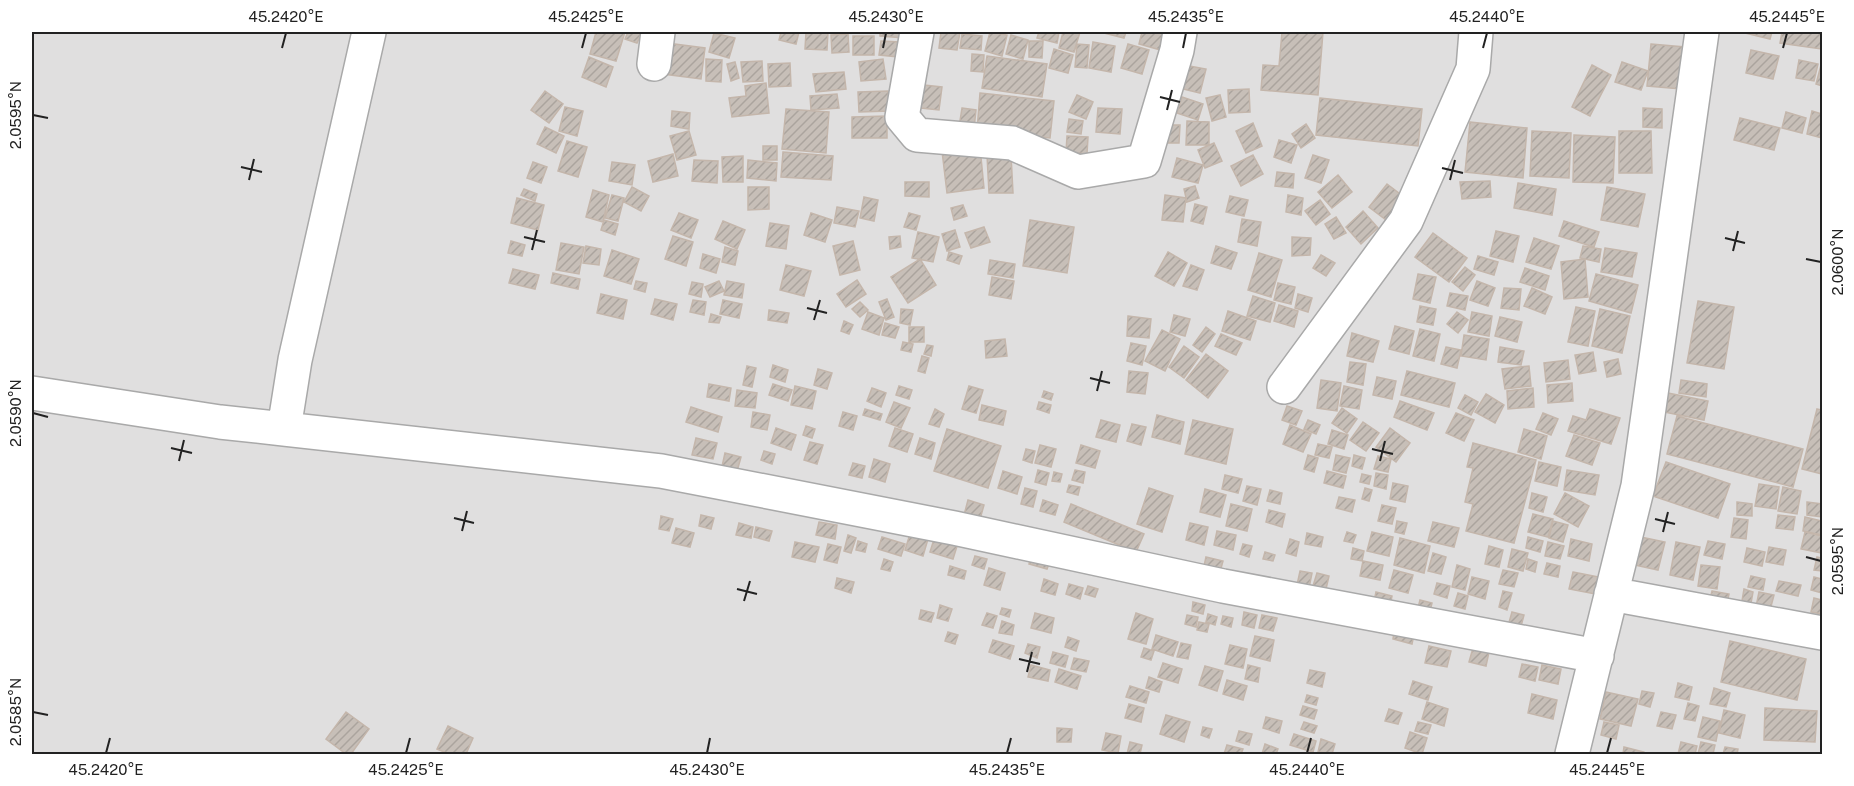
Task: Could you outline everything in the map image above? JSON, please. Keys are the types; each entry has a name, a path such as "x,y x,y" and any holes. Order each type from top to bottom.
{"street":[{"path":"284,429 295,360 369,32"},
{"path":"654,64 658,32"},
{"path":"917,32 902,117 917,135 1012,143 1078,172 1144,161 1177,50 1180,32"},
{"path":"1284,387 1406,221 1473,69 1476,32"},
{"path":"1572,754 1638,486 1702,32"},
{"path":"32,393 220,422 661,471 943,525 1223,586 1597,656"},
{"path":"1611,594 1822,633"}],"shaded area":[{"path":"32,32 1822,32 1822,754 32,754"}],"building":[{"path":"596,32 625,32 616,61 590,54"},
{"path":"628,32 642,32 637,43 625,39"},
{"path":"781,32 799,32 796,44 779,40"},
{"path":"806,32 828,32 827,50 805,49"},
{"path":"880,32 904,32 904,38 880,36"},
{"path":"941,32 960,32 957,50 939,48"},
{"path":"990,32 1007,35 1002,56 985,51"},
{"path":"1039,32 1059,32 1057,43 1037,38"},
{"path":"1063,32 1080,32 1074,52 1059,48"},
{"path":"1100,32 1126,32 1124,38"},
{"path":"1142,32 1169,32 1164,51 1139,44"},
{"path":"1282,32 1323,32 1318,95 1261,90 1263,65 1279,66"},
{"path":"1741,32 1772,32 1770,39"},
{"path":"1782,32 1822,32 1821,49 1780,43"},
{"path":"714,33 735,38 729,58 709,52"},
{"path":"848,34 849,52 832,53 831,35"},
{"path":"962,34 982,36 981,50 960,48"},
{"path":"1011,35 1028,40 1023,59 1006,54"},
{"path":"853,36 874,36 874,55 853,55"},
{"path":"881,41 899,42 898,57 879,55"},
{"path":"1029,41 1043,41 1042,58 1029,57"},
{"path":"1093,42 1115,46 1111,72 1089,68"},
{"path":"667,43 705,48 701,79 663,74"},
{"path":"1077,44 1089,45 1087,68 1075,67"},
{"path":"1128,44 1149,50 1142,74 1121,68"},
{"path":"1651,44 1685,47 1681,89 1647,86"},
{"path":"1054,49 1073,55 1068,73 1049,68"},
{"path":"1751,50 1779,56 1773,79 1746,73"},
{"path":"972,54 984,55 983,72 971,71"},
{"path":"987,56 1047,64 1042,97 982,88"},
{"path":"589,57 613,67 606,87 582,77"},
{"path":"706,59 722,60 721,82 706,81"},
{"path":"883,59 886,79 861,81 859,62"},
{"path":"1799,60 1818,64 1814,81 1796,78"},
{"path":"762,61 763,81 743,82 741,62"},
{"path":"735,62 739,78 731,81 727,64"},
{"path":"1622,62 1648,71 1641,90 1615,82"},
{"path":"790,63 791,86 769,87 768,64"},
{"path":"1184,65 1206,69 1200,93 1179,88"},
{"path":"1592,65 1611,75 1590,116 1572,107"},
{"path":"1822,65 1822,86 1816,84"},
{"path":"844,72 846,89 816,92 813,74"},
{"path":"766,83 769,113 732,117 729,98 746,96 745,86"},
{"path":"924,85 942,87 939,110 921,108"},
{"path":"1249,89 1250,112 1229,113 1228,90"},
{"path":"545,91 563,104 549,123 531,110"},
{"path":"888,91 890,111 859,112 858,92"},
{"path":"980,93 1054,101 1050,138 977,130"},
{"path":"837,94 839,108 811,110 810,96"},
{"path":"1077,95 1093,102 1086,119 1069,112"},
{"path":"1220,95 1226,117 1212,121 1206,98"},
{"path":"1182,97 1203,104 1198,120 1177,113"},
{"path":"1320,98 1422,109 1418,146 1316,135"},
{"path":"565,107 583,111 577,136 559,131"},
{"path":"962,108 976,110 974,129 959,127"},
{"path":"1098,108 1122,109 1120,134 1096,132"},
{"path":"1643,108 1662,109 1662,128 1643,127"},
{"path":"786,109 829,112 826,153 782,149"},
{"path":"672,111 690,113 689,129 671,126"},
{"path":"1812,111 1822,114 1822,138 1807,134"},
{"path":"1786,112 1806,118 1802,133 1782,128"},
{"path":"887,116 887,138 852,138 852,117"},
{"path":"1740,118 1780,128 1774,150 1734,140"},
{"path":"1069,119 1083,121 1081,134 1067,132"},
{"path":"1187,121 1209,122 1209,145 1186,145"},
{"path":"1470,122 1527,128 1523,178 1465,172"},
{"path":"1253,123 1262,146 1246,153 1236,131"},
{"path":"1306,124 1315,138 1301,148 1292,134"},
{"path":"1166,125 1180,125 1179,143 1165,143"},
{"path":"545,127 564,136 556,153 537,144"},
{"path":"689,131 696,155 677,160 670,136"},
{"path":"1532,131 1571,133 1569,178 1530,176"},
{"path":"1619,131 1651,131 1652,173 1619,173"},
{"path":"1574,135 1615,137 1613,183 1573,182"},
{"path":"1067,136 1088,137 1087,154 1066,152"},
{"path":"1279,140 1297,145 1291,163 1274,157"},
{"path":"567,141 587,147 578,177 558,171"},
{"path":"1214,143 1222,161 1205,168 1198,150"},
{"path":"763,146 777,146 777,160 763,160"},
{"path":"980,147 984,188 947,193 942,151"},
{"path":"783,152 833,156 831,180 781,177"},
{"path":"673,154 678,176 653,182 648,161"},
{"path":"987,155 1011,155 1013,193 989,193"},
{"path":"1253,155 1263,174 1241,186 1231,166"},
{"path":"1313,155 1329,160 1321,183 1305,178"},
{"path":"743,156 743,182 723,182 722,157"},
{"path":"1177,158 1203,165 1198,183 1172,177"},
{"path":"694,160 718,161 717,183 692,181"},
{"path":"748,160 777,163 776,181 747,178"},
{"path":"533,162 547,167 541,183 527,178"},
{"path":"612,162 635,165 632,185 609,181"},
{"path":"1277,172 1294,174 1293,188 1275,186"},
{"path":"1338,175 1352,192 1332,208 1318,192"},
{"path":"1490,181 1491,197 1462,199 1460,182"},
{"path":"905,182 929,182 929,197 905,196"},
{"path":"1518,183 1556,189 1552,215 1514,208"},
{"path":"1387,184 1404,197 1386,220 1369,207"},
{"path":"1195,186 1199,198 1187,202 1184,189"},
{"path":"632,187 649,196 641,211 624,202"},
{"path":"748,187 769,187 769,209 748,210"},
{"path":"1607,187 1645,194 1638,227 1601,220"},
{"path":"524,189 537,194 535,201 521,195"},
{"path":"593,190 609,195 603,222 586,217"},
{"path":"612,195 624,198 618,221 605,218"},
{"path":"1165,195 1186,198 1183,222 1162,220"},
{"path":"1288,195 1303,198 1301,215 1286,212"},
{"path":"1230,196 1248,200 1244,216 1226,212"},
{"path":"864,197 878,200 874,221 860,218"},
{"path":"517,198 544,205 538,230 511,223"},
{"path":"1320,200 1330,214 1316,225 1305,211"},
{"path":"1195,204 1207,207 1203,224 1191,221"},
{"path":"963,205 967,216 954,220 951,208"},
{"path":"837,207 859,211 855,227 834,223"},
{"path":"1363,211 1378,228 1361,244 1346,227"},
{"path":"679,213 698,220 691,238 671,230"},
{"path":"811,213 832,220 825,242 804,235"},
{"path":"909,213 920,216 916,230 904,227"},
{"path":"1336,217 1346,233 1334,239 1325,224"},
{"path":"1242,219 1261,222 1257,246 1238,242"},
{"path":"604,220 618,224 615,235 601,230"},
{"path":"1030,220 1074,227 1067,273 1023,266"},
{"path":"723,221 745,230 737,249 715,239"},
{"path":"1564,221 1599,232 1594,247 1559,236"},
{"path":"770,223 789,226 786,249 766,246"},
{"path":"984,227 990,242 971,248 965,233"},
{"path":"955,230 960,247 947,251 942,234"},
{"path":"1496,231 1519,236 1513,262 1490,256"},
{"path":"918,232 939,237 933,262 912,258"},
{"path":"1433,233 1467,258 1449,282 1415,257"},
{"path":"673,236 693,242 686,266 665,259"},
{"path":"900,236 901,247 890,249 889,237"},
{"path":"1292,237 1311,238 1310,255 1292,256"},
{"path":"1534,238 1559,246 1551,269 1526,262"},
{"path":"511,241 525,245 522,256 508,253"},
{"path":"853,241 860,270 840,275 833,246"},
{"path":"561,243 584,247 579,274 556,270"},
{"path":"586,246 601,249 599,265 583,263"},
{"path":"1216,246 1237,253 1231,269 1211,263"},
{"path":"1583,246 1601,249 1599,262 1580,258"},
{"path":"725,247 738,251 735,265 722,262"},
{"path":"1605,248 1637,253 1632,277 1601,272"},
{"path":"612,250 639,259 631,284 604,276"},
{"path":"949,252 962,256 959,264 947,260"},
{"path":"1168,252 1187,263 1174,286 1155,276"},
{"path":"1259,253 1282,260 1271,297 1248,290"},
{"path":"703,254 720,259 716,273 700,268"},
{"path":"1321,255 1335,263 1326,276 1313,268"},
{"path":"1478,256 1498,262 1494,275 1474,269"},
{"path":"920,259 936,285 908,303 891,277"},
{"path":"1585,259 1588,297 1564,299 1561,262"},
{"path":"990,260 1015,264 1013,278 988,274"},
{"path":"786,265 811,271 804,296 780,290"},
{"path":"1191,265 1204,270 1197,290 1183,286"},
{"path":"1465,267 1475,275 1463,291 1452,282"},
{"path":"1525,268 1549,276 1545,290 1520,282"},
{"path":"513,269 539,275 535,289 509,283"},
{"path":"553,273 580,279 578,289 551,283"},
{"path":"1418,274 1436,277 1430,303 1413,299"},
{"path":"1596,274 1638,285 1631,313 1589,301"},
{"path":"992,277 1014,281 1011,299 989,295"},
{"path":"857,280 866,294 846,307 837,294"},
{"path":"636,281 647,283 645,292 634,289"},
{"path":"719,281 724,291 710,297 705,287"},
{"path":"727,281 744,284 742,298 724,295"},
{"path":"1477,281 1495,288 1488,306 1470,300"},
{"path":"692,282 703,284 701,297 689,294"},
{"path":"1278,283 1295,287 1291,304 1274,300"},
{"path":"1504,288 1521,289 1519,310 1501,308"},
{"path":"1532,288 1552,297 1545,314 1524,306"},
{"path":"1450,293 1468,296 1465,310 1447,306"},
{"path":"601,294 627,300 623,319 597,313"},
{"path":"1298,294 1312,298 1308,312 1295,308"},
{"path":"1253,296 1275,303 1270,322 1247,316"},
{"path":"655,299 677,304 673,320 651,314"},
{"path":"887,299 894,317 886,320 879,302"},
{"path":"693,300 706,302 704,315 690,312"},
{"path":"723,300 742,304 739,318 720,314"},
{"path":"1698,301 1734,307 1724,369 1687,363"},
{"path":"860,302 868,310 860,317 852,309"},
{"path":"1279,305 1298,311 1294,327 1274,321"},
{"path":"1420,306 1436,309 1433,325 1417,322"},
{"path":"1576,307 1595,311 1588,346 1568,342"},
{"path":"901,309 913,310 910,325 900,323"},
{"path":"1600,309 1630,316 1622,353 1592,346"},
{"path":"769,310 789,313 787,323 768,320"},
{"path":"1228,311 1256,321 1250,340 1222,331"},
{"path":"868,312 884,318 879,335 862,329"},
{"path":"1457,312 1468,320 1458,333 1447,324"},
{"path":"1472,312 1492,316 1489,336 1468,332"},
{"path":"711,314 721,317 719,323 709,322"},
{"path":"1174,315 1190,319 1185,336 1170,332"},
{"path":"1128,316 1151,319 1149,338 1127,336"},
{"path":"1500,317 1522,322 1517,342 1495,336"},
{"path":"844,321 853,325 849,334 841,331"},
{"path":"885,323 899,327 895,338 882,335"},
{"path":"1395,326 1414,331 1409,354 1389,349"},
{"path":"909,327 924,327 924,342 909,342"},
{"path":"1206,327 1215,334 1202,352 1193,345"},
{"path":"1420,329 1440,334 1434,361 1413,356"},
{"path":"1162,330 1180,339 1165,371 1145,361"},
{"path":"1352,333 1379,341 1373,362 1347,356"},
{"path":"1221,334 1242,343 1236,355 1215,346"},
{"path":"1464,335 1489,339 1486,360 1461,356"},
{"path":"1005,339 1007,356 986,358 985,341"},
{"path":"903,342 913,344 911,352 901,350"},
{"path":"1131,343 1146,346 1142,365 1127,361"},
{"path":"927,345 933,346 931,356 924,354"},
{"path":"1184,346 1199,357 1184,378 1169,367"},
{"path":"1446,347 1461,350 1457,368 1441,364"},
{"path":"1500,347 1524,351 1521,365 1498,362"},
{"path":"1593,352 1596,371 1579,374 1575,355"},
{"path":"1206,354 1228,371 1208,398 1186,380"},
{"path":"922,356 929,358 925,373 918,371"},
{"path":"1618,359 1621,374 1607,377 1604,362"},
{"path":"1568,360 1570,379 1546,382 1544,363"},
{"path":"1350,362 1366,364 1363,385 1347,382"},
{"path":"773,365 788,370 785,382 770,377"},
{"path":"747,366 756,368 752,387 743,385"},
{"path":"1529,366 1531,386 1505,389 1502,369"},
{"path":"818,369 832,373 827,389 814,385"},
{"path":"1129,371 1148,373 1145,394 1127,392"},
{"path":"1407,371 1455,383 1449,407 1401,395"},
{"path":"1377,377 1396,381 1392,399 1373,395"},
{"path":"1321,380 1341,383 1337,411 1317,408"},
{"path":"1681,380 1707,384 1706,397 1679,393"},
{"path":"1572,383 1573,401 1548,403 1547,385"},
{"path":"709,384 731,388 729,401 707,397"},
{"path":"773,384 792,390 788,401 769,395"},
{"path":"795,386 816,391 812,409 791,405"},
{"path":"899,386 912,390 909,399 896,395"},
{"path":"969,386 983,390 976,413 962,409"},
{"path":"1344,386 1362,390 1359,409 1340,406"},
{"path":"872,388 886,393 881,407 867,401"},
{"path":"1533,388 1534,407 1508,409 1507,391"},
{"path":"737,390 757,393 755,408 735,406"},
{"path":"1044,391 1053,394 1051,400 1042,397"},
{"path":"1668,393 1708,401 1704,420 1664,412"},
{"path":"1486,394 1504,405 1495,423 1475,412"},
{"path":"1465,395 1478,402 1471,415 1458,408"},
{"path":"1400,401 1434,413 1427,430 1394,417"},
{"path":"894,402 910,408 901,428 886,422"},
{"path":"1039,402 1051,405 1049,413 1037,409"},
{"path":"982,405 1006,411 1003,425 979,420"},
{"path":"1287,406 1302,411 1296,425 1282,420"},
{"path":"691,407 722,417 718,432 686,422"},
{"path":"1342,408 1357,419 1347,433 1332,423"},
{"path":"865,409 882,414 880,420 863,415"},
{"path":"935,409 944,414 939,427 929,424"},
{"path":"1590,409 1620,418 1611,444 1568,431 1573,416 1586,420"},
{"path":"1817,409 1822,410 1822,474 1802,469"},
{"path":"753,412 770,415 767,430 751,427"},
{"path":"843,412 857,416 853,430 839,426"},
{"path":"1456,413 1474,420 1464,441 1446,433"},
{"path":"1543,413 1558,419 1551,435 1536,429"},
{"path":"1157,415 1184,422 1180,444 1152,437"},
{"path":"1677,416 1803,449 1793,487 1667,454"},
{"path":"1101,420 1120,425 1116,442 1096,437"},
{"path":"1193,420 1233,429 1226,464 1185,454"},
{"path":"1308,420 1320,425 1316,434 1304,429"},
{"path":"1363,422 1379,433 1366,451 1350,440"},
{"path":"1132,424 1146,427 1141,445 1127,441"},
{"path":"1290,425 1311,434 1303,452 1283,444"},
{"path":"806,426 815,429 812,438 803,435"},
{"path":"776,428 796,435 791,450 771,443"},
{"path":"895,428 913,434 907,452 889,446"},
{"path":"1390,428 1410,443 1396,462 1376,447"},
{"path":"947,429 1001,446 988,488 934,471"},
{"path":"1524,429 1547,436 1541,459 1518,452"},
{"path":"1332,430 1348,435 1344,449 1328,444"},
{"path":"1574,435 1600,443 1592,465 1566,456"},
{"path":"696,438 717,443 713,459 692,455"},
{"path":"920,438 935,443 931,459 915,454"},
{"path":"810,442 823,445 817,464 804,460"},
{"path":"1473,443 1536,460 1514,543 1466,531 1473,504 1465,502 1473,468 1467,467"},
{"path":"1318,444 1332,447 1329,458 1315,455"},
{"path":"1040,445 1056,449 1051,467 1035,463"},
{"path":"1081,445 1100,451 1095,468 1076,463"},
{"path":"1026,449 1035,451 1032,463 1023,460"},
{"path":"764,451 775,454 772,464 761,460"},
{"path":"725,453 741,457 736,475 721,471"},
{"path":"1308,455 1318,458 1314,472 1304,469"},
{"path":"1336,455 1350,458 1346,473 1333,470"},
{"path":"1354,455 1365,458 1362,469 1352,466"},
{"path":"1378,456 1391,459 1388,472 1374,469"},
{"path":"874,459 890,464 885,482 869,477"},
{"path":"1539,462 1561,467 1557,486 1535,481"},
{"path":"1666,462 1730,484 1718,518 1653,496"},
{"path":"853,463 865,466 862,478 849,475"},
{"path":"1038,470 1049,473 1046,485 1035,482"},
{"path":"1075,470 1085,472 1083,483 1072,480"},
{"path":"1567,470 1599,475 1595,495 1564,490"},
{"path":"1003,471 1022,477 1017,494 998,488"},
{"path":"1327,471 1346,476 1343,488 1324,483"},
{"path":"1054,472 1062,474 1060,482 1052,481"},
{"path":"1376,473 1388,475 1386,489 1374,486"},
{"path":"1362,474 1371,476 1369,484 1360,482"},
{"path":"1225,475 1242,479 1238,493 1222,489"},
{"path":"1393,483 1408,486 1405,502 1390,499"},
{"path":"1759,484 1779,487 1776,509 1755,506"},
{"path":"1069,485 1080,487 1078,495 1067,492"},
{"path":"1247,486 1261,489 1257,505 1243,501"},
{"path":"1783,487 1801,491 1797,514 1778,511"},
{"path":"1025,488 1037,491 1033,507 1021,504"},
{"path":"1149,488 1173,496 1162,532 1137,524"},
{"path":"1365,488 1372,490 1369,501 1362,499"},
{"path":"1205,489 1226,495 1220,517 1200,512"},
{"path":"1270,490 1282,493 1280,504 1267,501"},
{"path":"1532,493 1547,497 1543,512 1529,508"},
{"path":"1565,493 1589,506 1578,527 1554,514"},
{"path":"1339,497 1355,500 1352,512 1336,508"},
{"path":"968,500 984,505 980,519 964,515"},
{"path":"1043,500 1058,505 1055,515 1040,511"},
{"path":"1737,502 1752,504 1752,516 1737,515"},
{"path":"1807,502 1822,504 1822,517 1807,515"},
{"path":"1071,504 1144,534 1136,552 1064,522"},
{"path":"1231,504 1252,509 1247,531 1226,526"},
{"path":"1382,505 1396,508 1392,524 1378,521"},
{"path":"1269,510 1285,514 1282,527 1266,522"},
{"path":"1533,514 1553,519 1548,537 1528,532"},
{"path":"701,515 714,518 711,529 699,526"},
{"path":"1778,515 1795,517 1793,530 1776,528"},
{"path":"661,516 673,519 669,531 659,529"},
{"path":"1805,517 1822,521 1822,535 1803,531"},
{"path":"1734,518 1748,520 1746,539 1731,537"},
{"path":"1397,521 1407,523 1404,534 1395,532"},
{"path":"1553,521 1568,525 1563,542 1549,538"},
{"path":"819,522 837,525 835,539 816,535"},
{"path":"1433,522 1459,528 1454,547 1428,541"},
{"path":"739,523 753,527 751,538 736,535"},
{"path":"1190,523 1208,527 1204,545 1186,540"},
{"path":"756,527 772,531 769,541 754,537"},
{"path":"676,528 694,533 690,547 672,543"},
{"path":"1217,531 1236,535 1233,550 1214,545"},
{"path":"1347,532 1356,535 1353,543 1344,541"},
{"path":"1372,532 1393,537 1389,556 1367,551"},
{"path":"1805,532 1822,536 1822,553 1801,549"},
{"path":"1307,533 1323,537 1321,547 1305,544"},
{"path":"910,534 928,539 923,556 905,550"},
{"path":"848,535 856,538 851,553 844,551"},
{"path":"935,536 958,543 953,559 930,552"},
{"path":"1636,536 1665,542 1658,570 1630,564"},
{"path":"882,537 905,544 901,556 878,549"},
{"path":"1528,537 1543,541 1540,552 1526,548"},
{"path":"1400,538 1430,546 1424,573 1394,565"},
{"path":"1290,539 1299,542 1296,556 1286,553"},
{"path":"1571,539 1592,544 1589,561 1568,556"},
{"path":"858,541 867,544 865,552 856,550"},
{"path":"1708,541 1725,544 1722,559 1704,555"},
{"path":"795,542 819,547 815,562 792,557"},
{"path":"1548,542 1564,546 1560,559 1545,556"},
{"path":"1676,542 1700,547 1693,580 1670,575"},
{"path":"828,544 841,547 837,563 824,560"},
{"path":"1243,544 1252,546 1249,557 1240,554"},
{"path":"1489,546 1503,550 1499,567 1485,564"},
{"path":"1769,547 1786,550 1783,565 1766,562"},
{"path":"1353,548 1364,551 1362,561 1351,559"},
{"path":"1747,548 1765,552 1762,566 1744,562"},
{"path":"1512,549 1528,553 1523,571 1508,567"},
{"path":"1033,550 1052,556 1047,569 1029,564"},
{"path":"1265,552 1275,555 1273,561 1263,559"},
{"path":"1433,553 1446,557 1441,574 1428,571"},
{"path":"975,556 987,559 984,569 972,565"},
{"path":"1206,557 1223,561 1218,579 1202,575"},
{"path":"1817,557 1822,558 1822,571 1814,570"},
{"path":"884,559 893,562 890,571 881,569"},
{"path":"1528,559 1537,562 1535,572 1526,569"},
{"path":"1363,561 1383,565 1380,580 1360,576"},
{"path":"1547,563 1560,566 1558,577 1544,574"},
{"path":"1457,565 1470,569 1465,590 1452,587"},
{"path":"1701,565 1720,567 1717,589 1698,586"},
{"path":"950,566 966,571 964,579 948,575"},
{"path":"989,568 1005,573 1000,590 984,585"},
{"path":"1394,570 1413,575 1408,593 1389,588"},
{"path":"1503,570 1518,573 1514,587 1499,584"},
{"path":"1300,571 1312,573 1309,588 1297,585"},
{"path":"1573,572 1599,577 1595,594 1569,589"},
{"path":"1317,573 1329,576 1326,589 1313,586"},
{"path":"1751,576 1765,579 1763,590 1748,587"},
{"path":"1472,577 1489,581 1485,599 1468,594"},
{"path":"1814,577 1822,579 1822,593 1811,590"},
{"path":"837,578 854,582 851,593 835,588"},
{"path":"1044,579 1058,584 1055,595 1041,591"},
{"path":"1779,581 1801,585 1798,596 1776,591"},
{"path":"1437,583 1450,586 1447,598 1434,594"},
{"path":"1069,584 1083,588 1080,599 1066,594"},
{"path":"1088,586 1098,589 1095,597 1085,594"},
{"path":"1744,589 1753,592 1751,603 1742,601"},
{"path":"1503,591 1512,593 1507,610 1499,607"},
{"path":"1712,591 1729,594 1726,607 1709,603"},
{"path":"1376,592 1392,596 1389,610 1373,606"},
{"path":"1759,592 1774,595 1770,610 1756,607"},
{"path":"1458,593 1468,596 1465,609 1454,606"},
{"path":"1814,598 1822,600 1822,614 1811,612"},
{"path":"1420,600 1432,603 1428,619 1416,616"},
{"path":"1193,602 1205,605 1203,614 1192,611"},
{"path":"940,605 952,609 948,621 937,618"},
{"path":"1002,608 1011,610 1009,617 1000,614"},
{"path":"921,610 934,613 931,622 919,619"},
{"path":"1244,612 1257,615 1254,628 1242,625"},
{"path":"1512,612 1524,615 1520,630 1508,626"},
{"path":"987,613 997,616 993,628 982,625"},
{"path":"1035,613 1054,618 1051,633 1031,628"},
{"path":"1136,613 1153,619 1146,644 1128,639"},
{"path":"1208,614 1217,617 1215,625 1206,622"},
{"path":"1187,615 1198,617 1196,627 1185,624"},
{"path":"1262,615 1277,618 1273,631 1259,628"},
{"path":"1223,616 1233,618 1231,627 1221,624"},
{"path":"1002,621 1014,625 1012,635 999,633"},
{"path":"1199,622 1209,624 1207,632 1197,630"},
{"path":"1395,625 1415,630 1412,644 1393,639"},
{"path":"948,632 958,635 955,644 945,641"},
{"path":"1156,635 1178,642 1173,656 1152,649"},
{"path":"1255,636 1274,640 1270,661 1250,656"},
{"path":"1068,637 1079,641 1076,651 1065,647"},
{"path":"993,640 1014,646 1010,659 989,652"},
{"path":"1730,641 1806,659 1797,700 1721,682"},
{"path":"1181,643 1191,645 1188,659 1177,657"},
{"path":"1028,644 1040,647 1037,658 1025,653"},
{"path":"1230,645 1247,649 1243,668 1225,664"},
{"path":"1429,646 1451,651 1447,667 1425,663"},
{"path":"1144,648 1154,651 1151,660 1141,657"},
{"path":"1473,648 1489,652 1486,666 1469,662"},
{"path":"1053,652 1068,656 1065,667 1050,663"},
{"path":"1074,658 1089,661 1086,672 1071,669"},
{"path":"1163,663 1182,669 1178,683 1158,677"},
{"path":"1522,664 1538,667 1535,681 1519,677"},
{"path":"1031,665 1050,670 1048,681 1028,677"},
{"path":"1248,665 1260,668 1258,682 1245,679"},
{"path":"1542,665 1561,669 1558,684 1539,680"},
{"path":"1205,666 1223,671 1217,691 1199,685"},
{"path":"1059,669 1081,676 1077,689 1055,682"},
{"path":"1310,670 1325,673 1322,687 1307,683"},
{"path":"1149,677 1162,682 1159,692 1146,688"},
{"path":"1227,680 1247,686 1243,700 1223,694"},
{"path":"1413,681 1432,687 1428,700 1409,694"},
{"path":"1678,683 1692,687 1689,700 1675,697"},
{"path":"1130,686 1149,692 1146,703 1126,697"},
{"path":"1714,688 1730,693 1726,707 1710,704"},
{"path":"1642,691 1654,693 1650,707 1639,704"},
{"path":"1606,692 1638,699 1631,726 1600,719"},
{"path":"1532,694 1557,700 1553,719 1528,713"},
{"path":"1307,695 1318,698 1316,705 1305,702"},
{"path":"1427,702 1448,709 1444,726 1422,719"},
{"path":"1688,703 1699,706 1695,721 1684,719"},
{"path":"1129,704 1144,708 1141,722 1125,718"},
{"path":"1303,706 1317,710 1314,719 1300,715"},
{"path":"1765,708 1817,711 1815,742 1764,740"},
{"path":"1389,709 1402,713 1398,724 1385,721"},
{"path":"1724,710 1745,715 1740,738 1719,733"},
{"path":"346,712 369,729 351,754 346,754 326,739"},
{"path":"1661,712 1676,715 1672,729 1657,726"},
{"path":"1166,715 1190,722 1184,742 1160,734"},
{"path":"1266,717 1282,721 1279,733 1263,728"},
{"path":"1703,717 1720,721 1716,741 1698,737"},
{"path":"1304,722 1317,726 1314,733 1301,729"},
{"path":"1418,722 1431,725 1428,734 1415,731"},
{"path":"1604,722 1619,725 1616,739 1601,735"},
{"path":"448,726 473,738 466,754 449,754 437,749"},
{"path":"1203,727 1212,729 1209,738 1201,735"},
{"path":"1057,728 1072,729 1071,742 1057,742"},
{"path":"1239,731 1252,734 1249,745 1236,741"},
{"path":"1410,732 1427,738 1422,754 1405,748"},
{"path":"1106,733 1121,736 1118,753 1102,750"},
{"path":"1294,734 1316,741 1313,752 1290,745"},
{"path":"1321,739 1335,744 1332,754 1318,752"},
{"path":"1130,742 1142,745 1140,754 1127,754"},
{"path":"1681,742 1697,746 1695,754 1678,754"},
{"path":"1701,742 1715,745 1713,754 1698,754"},
{"path":"1265,744 1278,749 1276,754 1262,754"},
{"path":"1227,745 1243,749 1241,754 1224,754"},
{"path":"1624,747 1644,752 1644,754 1623,754"},
{"path":"1725,747 1738,749 1737,754 1723,754"}]}
